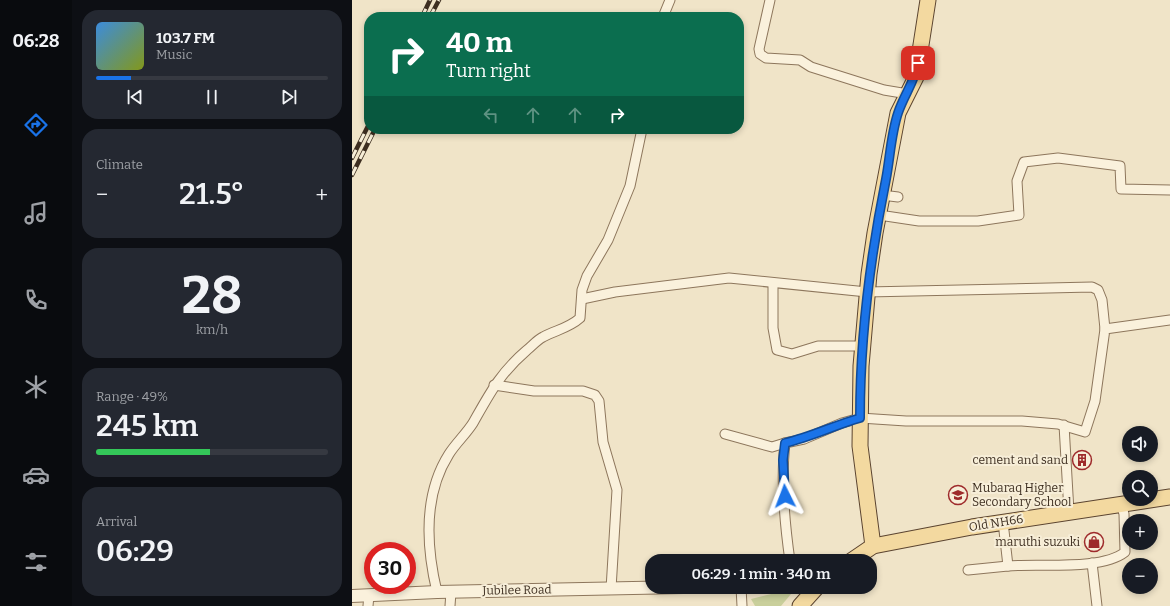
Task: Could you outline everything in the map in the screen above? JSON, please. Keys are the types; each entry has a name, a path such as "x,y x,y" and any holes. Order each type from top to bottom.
{"main road":[{"path":"873,546 860,446 862,346 882,195 898,113 916,77 928,0"},
{"name":"Old NH66","path":"861,554 873,546 1003,522 1170,497"},
{"path":"800,606 811,594"}],"street":[{"path":"665,12 670,0"},
{"path":"770,0 758,49 760,54 766,58 800,60 812,67 884,90 908,94"},
{"path":"437,592 430,559 430,499 438,475 449,454 472,424 494,385 509,367 543,337 574,324 580,318 582,290 587,276 608,240 630,186 641,134"},
{"path":"879,215 919,221 978,221 1019,215 1017,181 1024,162 1058,158 1120,166 1121,189 1170,190"},
{"path":"882,195 898,197"},
{"path":"582,299 615,292 728,278 868,292 1092,287 1098,290 1102,300 1106,329 1094,401 1084,432 1064,425 1022,421 906,421 860,418 842,423 804,439 772,447 725,434"},
{"path":"773,283 773,328 777,350 792,354 818,346 862,346"},
{"path":"1106,329 1170,320"},
{"path":"494,385 534,391 583,391 595,395 599,401 603,442 617,490 611,589"},
{"path":"1064,425 1069,512"},
{"path":"785,443 783,460 790,554"},
{"path":"968,570 1008,566 1092,563 1117,559 1125,552 1124,514 1121,504"},
{"path":"1003,522 1008,566"},
{"path":"857,554 873,546"},
{"path":"1092,563 1097,606"},
{"name":"Jubilee Road","path":"352,596 368,600 437,592 645,588"},
{"path":"450,606 451,592"},
{"path":"741,594 742,606"}],"green space":[{"path":"771,594 791,594 781,606 755,606 751,599"}],"railway":[{"path":"424,12 430,0"},
{"path":"433,12 439,0"},
{"path":"352,158 364,134"},
{"path":"352,175 372,134"}],"place":[{"name":"cement and sand","path":"1082,460"},
{"name":"Mubaraq Higher Secondary School","path":"958,495"},
{"name":"maruthi suzuki","path":"1094,542"}],"route":[{"path":"785,496 783,460 785,443 804,439 842,423 860,418 861,366 869,274 875,233 898,113 916,77 918,63"}]}
